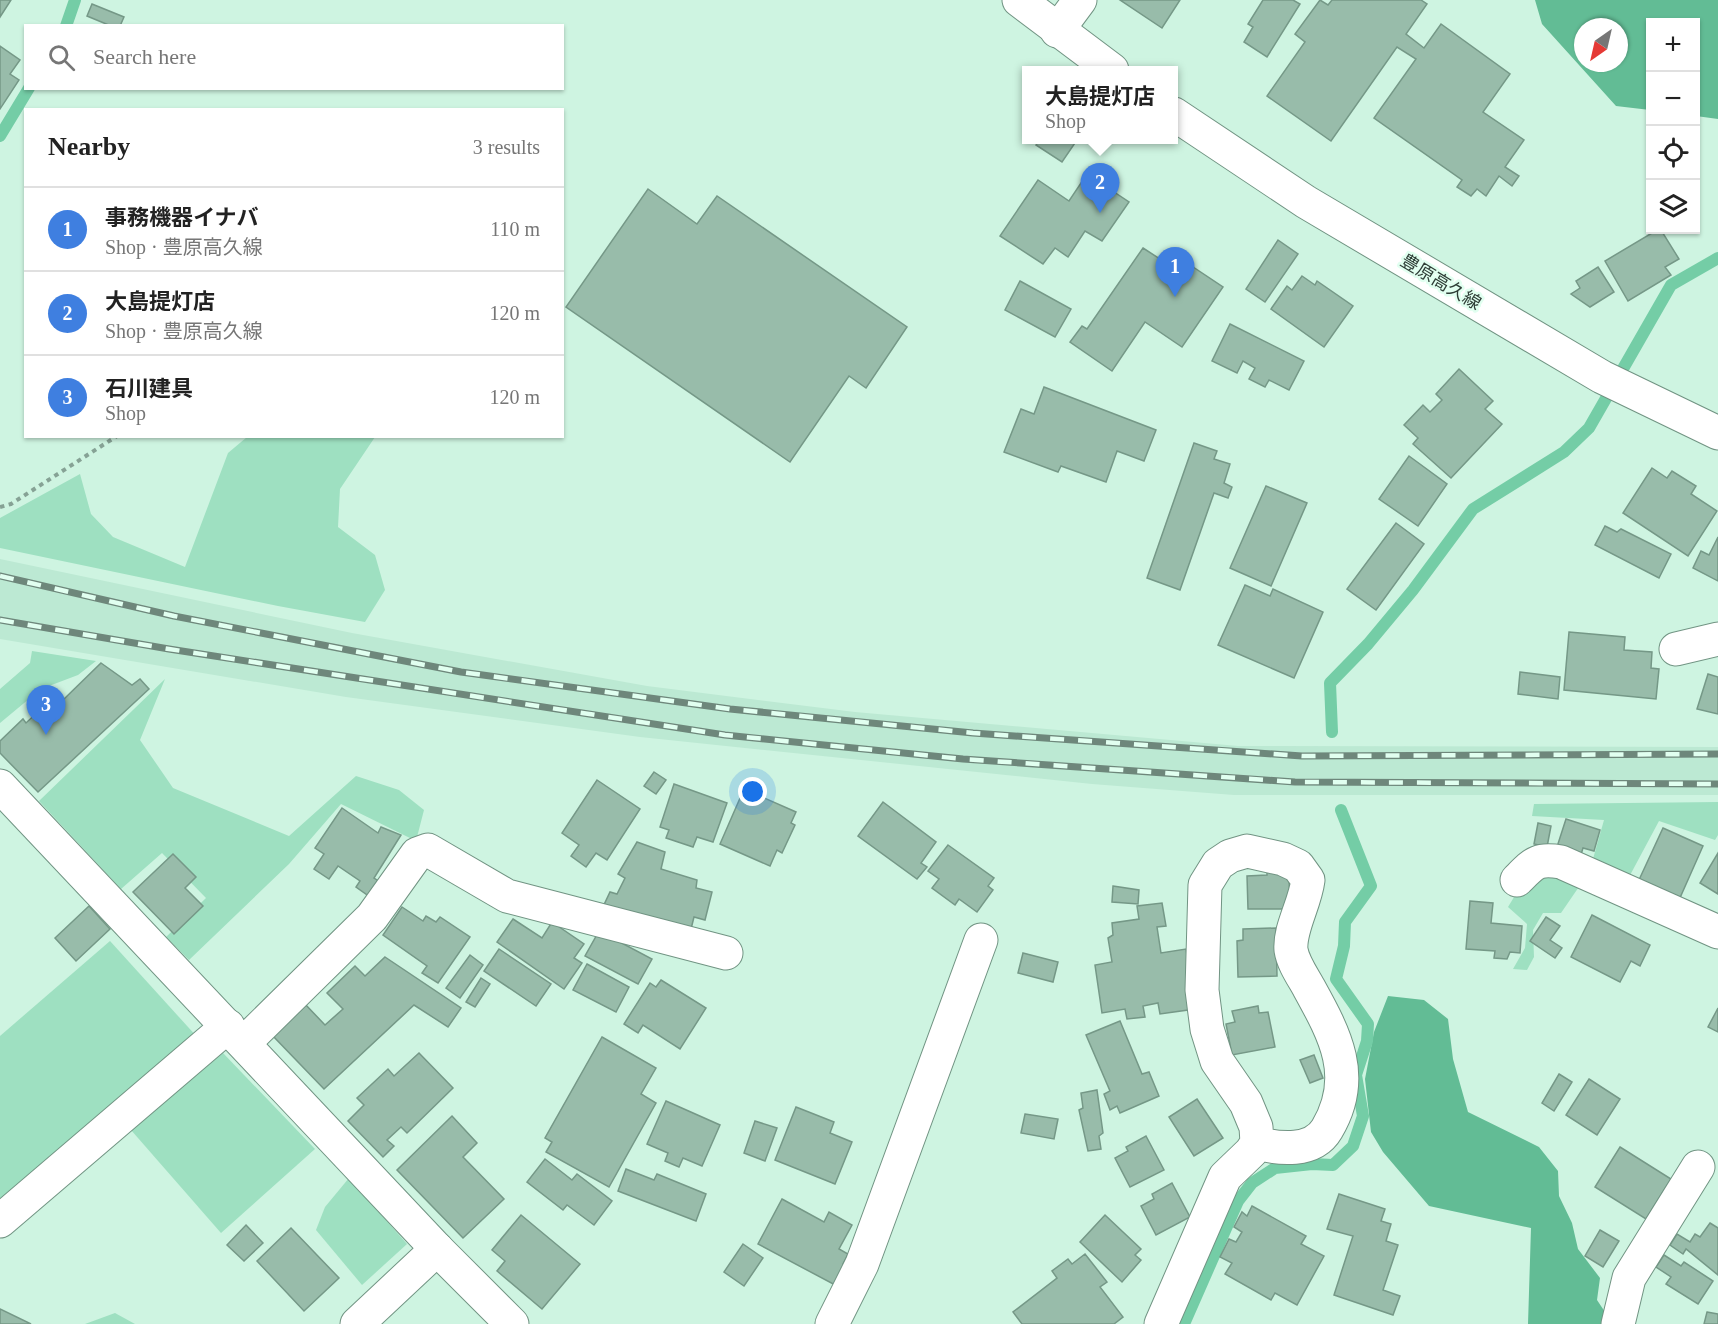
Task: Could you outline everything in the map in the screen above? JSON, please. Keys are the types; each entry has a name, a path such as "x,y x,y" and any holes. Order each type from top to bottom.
{"main road":[{"path":"1019,0 1057,31 1106,66"},
{"path":"1057,31 1080,0"},
{"name":"豊原高久線","path":"1178,117 1306,202 1602,377 1718,433"},
{"path":"1676,649 1718,639"},
{"path":"0,786 437,1249 512,1324"},
{"path":"0,1221 236,1035 372,917 417,854 429,850 507,896 726,953"},
{"path":"1161,1324 1225,1177 1257,1143 1256,1127 1246,1103 1217,1061 1207,1029 1202,990 1205,885 1218,864 1230,856 1247,851 1282,859 1298,866 1308,880 1306,899 1293,930 1292,951 1331,1029 1344,1072 1337,1112 1324,1134 1298,1148 1275,1148 1257,1143"},
{"path":"1517,880 1534,863 1544,859 1561,862 1718,932"},
{"path":"832,1324 862,1264 981,940"},
{"path":"1618,1324 1629,1278 1698,1167"},
{"path":"357,1324 437,1249"}],"path":[{"path":"0,507 11,504 114,438"}],"shaded area":[{"path":"246,438 374,438 340,489 338,527 375,555 385,590 365,622 0,548 0,518 80,474 91,514 113,537 185,567 228,453"},
{"path":"0,559 352,633 647,686 855,712 1238,746 1718,747 1718,795 1234,795 1092,784 640,737 346,697 0,639"},
{"path":"32,651 96,661 78,675 41,689 0,723 0,689 30,663"},
{"path":"165,679 140,740 173,788 289,836 356,776 399,790 424,810 416,841 341,804 289,864 189,960 166,937 206,898 162,853 121,889 39,801"},
{"path":"1718,802 1718,835 1715,840 1659,821 1628,879 1591,866 1604,820 1532,816 1534,804"},
{"path":"1542,867 1585,878 1561,913 1543,913 1533,930 1534,957 1527,970 1513,969 1525,948 1527,924 1508,907 1522,884"},
{"path":"110,941 198,1038 0,1201 0,1036"},
{"path":"223,1053 315,1149 221,1233 131,1130"},
{"path":"349,1178 407,1244 362,1285 316,1230 325,1207"},
{"path":"115,1313 135,1324 85,1324"}],"green space":[{"path":"1535,0 1718,0 1718,119 1700,117 1700,18 1646,18 1646,110 1616,106 1585,72 1628,72 1628,18 1574,18 1574,59 1542,24"},
{"path":"1388,996 1424,1000 1448,1019 1453,1059 1468,1112 1539,1147 1558,1171 1559,1196 1572,1223 1578,1249 1600,1278 1597,1300 1613,1324 1528,1324 1531,1228 1429,1206 1383,1152 1371,1132 1365,1079 1374,1032"}],"building":[{"path":"0,0 11,0 0,17"},
{"path":"1120,0 1180,0 1162,28"},
{"path":"1263,0 1293,0 1300,4 1267,57 1244,42 1253,27 1248,24"},
{"path":"1320,0 1328,5 1332,0 1421,0 1427,4 1406,34 1424,48 1441,24 1510,74 1483,112 1524,140 1505,167 1519,176 1512,186 1499,176 1486,196 1477,189 1471,196 1457,187 1462,180 1374,118 1416,59 1397,47 1331,141 1267,96 1305,42 1295,34"},
{"path":"92,4 124,17 121,24 106,24 87,16"},
{"path":"0,46 20,60 10,74 19,80 0,109"},
{"path":"1037,144 1074,144 1062,162"},
{"path":"1087,174 1129,202 1102,241 1085,231 1068,257 1055,248 1043,264 1000,236 1038,180 1069,201"},
{"path":"648,189 697,224 717,196 907,327 866,388 849,376 790,462 566,307"},
{"path":"1650,234 1663,234 1679,259 1665,267 1671,275 1628,301 1605,261"},
{"path":"1278,240 1298,254 1265,302 1246,289"},
{"path":"1143,248 1180,272 1187,263 1223,287 1182,347 1145,322 1112,371 1070,342 1082,326 1087,329"},
{"path":"1598,267 1614,292 1590,307 1571,294 1580,288 1576,281"},
{"path":"1302,276 1315,285 1317,281 1353,306 1324,347 1271,309 1287,286 1292,290"},
{"path":"1020,281 1071,309 1055,337 1005,310"},
{"path":"1230,324 1304,361 1289,390 1269,380 1265,387 1249,379 1255,368 1243,361 1237,373 1212,361"},
{"path":"1459,369 1493,401 1485,409 1502,424 1451,478 1413,444 1418,438 1404,425 1423,405 1430,412 1442,400 1436,394"},
{"path":"1044,387 1156,430 1144,461 1117,451 1106,482 1061,466 1058,472 1004,452 1021,409 1034,414"},
{"path":"1194,443 1217,451 1214,459 1230,464 1224,483 1232,487 1228,498 1214,493 1180,590 1147,578"},
{"path":"1409,456 1447,484 1418,526 1379,499"},
{"path":"1652,468 1667,478 1672,471 1696,486 1691,494 1717,511 1688,556 1623,513"},
{"path":"1266,486 1307,503 1271,586 1230,568"},
{"path":"1396,523 1424,544 1376,610 1347,589"},
{"path":"1605,526 1617,532 1621,529 1671,554 1659,578 1595,545"},
{"path":"1718,537 1718,581 1693,568 1701,551 1709,555"},
{"path":"1245,585 1270,596 1273,589 1323,612 1294,678 1218,645"},
{"path":"1569,632 1625,637 1624,650 1652,652 1651,668 1659,669 1656,699 1564,690"},
{"path":"101,663 132,685 140,679 149,689 38,792 0,753 0,741 23,719 26,723 56,695 63,700"},
{"path":"1520,672 1560,677 1558,699 1518,694"},
{"path":"1708,674 1718,677 1718,714 1697,709"},
{"path":"654,772 666,780 656,794 644,786"},
{"path":"597,780 640,809 607,860 596,853 586,867 571,856 579,845 562,833"},
{"path":"674,784 727,803 713,842 697,837 693,847 666,838 669,830 660,827"},
{"path":"744,789 796,812 791,823 795,825 782,853 777,850 770,866 720,844"},
{"path":"883,802 936,842 921,863 927,867 917,879 858,836"},
{"path":"342,808 378,833 381,827 401,835 374,878 380,882 370,897 356,887 360,881 338,866 329,879 314,869 324,854 315,848"},
{"path":"1566,819 1600,830 1594,851 1583,848 1580,858 1556,850"},
{"path":"1538,823 1551,826 1547,847 1534,844"},
{"path":"1663,828 1703,846 1679,900 1638,882"},
{"path":"637,842 665,852 661,869 697,880 696,888 712,892 705,920 694,917 691,929 602,909 610,892 617,894 625,878 618,874"},
{"path":"948,845 994,878 988,886 993,890 977,912 959,899 955,905 932,888 939,879 928,871"},
{"path":"1718,853 1718,894 1700,883"},
{"path":"173,854 196,877 185,888 203,906 174,934 133,892"},
{"path":"1267,868 1289,876 1290,909 1248,909 1247,876 1267,875"},
{"path":"1113,886 1139,890 1138,904 1112,902"},
{"path":"1470,901 1493,903 1491,923 1522,926 1520,953 1510,952 1507,959 1494,958 1495,951 1466,949"},
{"path":"1162,903 1166,926 1157,927 1161,953 1186,949 1195,1009 1160,1014 1158,1003 1143,1006 1145,1017 1127,1019 1125,1009 1102,1013 1095,965 1112,962 1108,938 1113,935 1112,923 1139,919 1137,906"},
{"path":"89,906 110,929 76,961 55,938"},
{"path":"402,907 423,921 426,916 436,922 440,917 470,937 438,983 422,973 427,966 383,935"},
{"path":"1592,915 1650,945 1640,966 1631,961 1620,982 1571,957"},
{"path":"1546,917 1560,926 1550,940 1562,948 1555,958 1530,941"},
{"path":"513,919 542,938 552,922 584,944 574,958 582,963 564,989 497,942"},
{"path":"1276,928 1277,976 1238,977 1237,941 1243,940 1243,929"},
{"path":"599,931 652,959 638,984 585,956"},
{"path":"499,949 551,984 536,1006 484,971"},
{"path":"1023,953 1058,962 1053,982 1018,973"},
{"path":"470,955 483,965 460,998 446,988"},
{"path":"385,957 461,1008 448,1027 414,1005 324,1089 272,1035 305,1004 325,1025 343,1009 327,993 355,966 365,976"},
{"path":"587,964 629,987 616,1012 573,990"},
{"path":"481,978 490,984 475,1007 466,1002"},
{"path":"661,980 706,1008 680,1049 643,1025 638,1033 624,1024 650,983 656,987"},
{"path":"1258,1006 1259,1013 1268,1012 1275,1047 1232,1055 1226,1024 1235,1022 1232,1011"},
{"path":"1718,1008 1718,1032 1708,1027"},
{"path":"1120,1021 1142,1074 1149,1072 1159,1096 1120,1113 1117,1106 1110,1110 1104,1094 1110,1091 1086,1035"},
{"path":"602,1037 656,1068 641,1094 656,1103 609,1187 546,1152 552,1142 545,1138"},
{"path":"419,1053 453,1088 407,1133 401,1127 387,1140 394,1146 383,1157 348,1121 364,1105 357,1098 388,1069 394,1076"},
{"path":"1314,1055 1323,1078 1310,1083 1300,1060"},
{"path":"1559,1074 1572,1082 1554,1111 1542,1103"},
{"path":"1589,1079 1620,1099 1597,1135 1566,1115"},
{"path":"1097,1090 1103,1133 1099,1136 1101,1149 1088,1151 1079,1110 1083,1108 1081,1093"},
{"path":"1197,1099 1223,1138 1194,1156 1169,1117"},
{"path":"666,1101 720,1125 702,1166 683,1158 679,1167 665,1161 668,1153 647,1144"},
{"path":"796,1107 834,1122 830,1133 852,1142 835,1184 775,1160"},
{"path":"1025,1114 1058,1119 1054,1139 1021,1133"},
{"path":"452,1116 477,1143 463,1157 504,1199 463,1238 397,1170"},
{"path":"755,1121 777,1128 765,1161 744,1153"},
{"path":"1146,1136 1164,1170 1130,1187 1115,1158 1128,1151 1126,1147"},
{"path":"1620,1147 1671,1179 1646,1219 1595,1187"},
{"path":"545,1159 572,1180 577,1174 612,1201 594,1225 567,1205 563,1210 527,1182"},
{"path":"626,1169 654,1180 657,1174 706,1194 696,1221 618,1191"},
{"path":"1172,1183 1190,1217 1156,1235 1141,1206 1154,1199 1152,1194"},
{"path":"1339,1194 1385,1209 1381,1221 1391,1224 1386,1241 1398,1245 1383,1290 1400,1296 1393,1315 1334,1295 1353,1236 1327,1229"},
{"path":"782,1199 824,1222 829,1212 852,1225 839,1249 848,1254 843,1264 848,1267 837,1286 758,1244"},
{"path":"1252,1206 1306,1236 1301,1244 1324,1256 1297,1305 1275,1293 1271,1300 1225,1274 1232,1263 1220,1257 1229,1239 1236,1242 1242,1232 1234,1227 1242,1212 1247,1216"},
{"path":"521,1215 580,1264 542,1309 497,1271 505,1261 492,1250"},
{"path":"1105,1215 1141,1249 1135,1255 1141,1260 1122,1282 1080,1242"},
{"path":"1710,1223 1718,1228 1718,1275 1686,1249 1683,1254 1670,1245 1677,1234 1690,1242 1695,1234 1700,1237"},
{"path":"246,1225 263,1243 244,1261 227,1245"},
{"path":"291,1228 339,1278 304,1311 257,1261"},
{"path":"1600,1230 1619,1241 1603,1267 1585,1256"},
{"path":"743,1244 763,1258 744,1286 724,1272"},
{"path":"1085,1254 1107,1282 1100,1287 1123,1317 1114,1324 1022,1324 1013,1312 1057,1278 1052,1271 1068,1259 1072,1264"},
{"path":"1664,1255 1681,1266 1684,1262 1713,1281 1698,1304 1666,1284 1671,1277 1656,1267"},
{"path":"0,1309 31,1324 0,1324"},
{"path":"1707,1312 1718,1314 1718,1324 1704,1324"}],"waterway":[{"path":"67,24 75,0"},
{"path":"0,136 28,90"},
{"path":"1332,732 1330,683 1368,644 1413,590 1473,509 1564,452 1589,428 1671,285 1718,258"},
{"path":"1184,1324 1238,1201 1252,1183 1275,1168 1312,1164 1333,1165 1353,1146 1363,1116 1356,1075 1367,1041 1368,1024 1336,979 1344,946 1345,922 1371,886 1341,810"}],"railway":[{"path":"0,576 174,616 461,672 730,709 973,733 1302,756 1718,754"},
{"path":"0,620 169,649 725,735 963,759 1295,782 1718,784"}],"place":[{"name":"大島提灯店","path":"1100,213"},
{"name":"事務機器イナバ","path":"1175,297"},
{"name":"石川建具","path":"46,735"}]}
